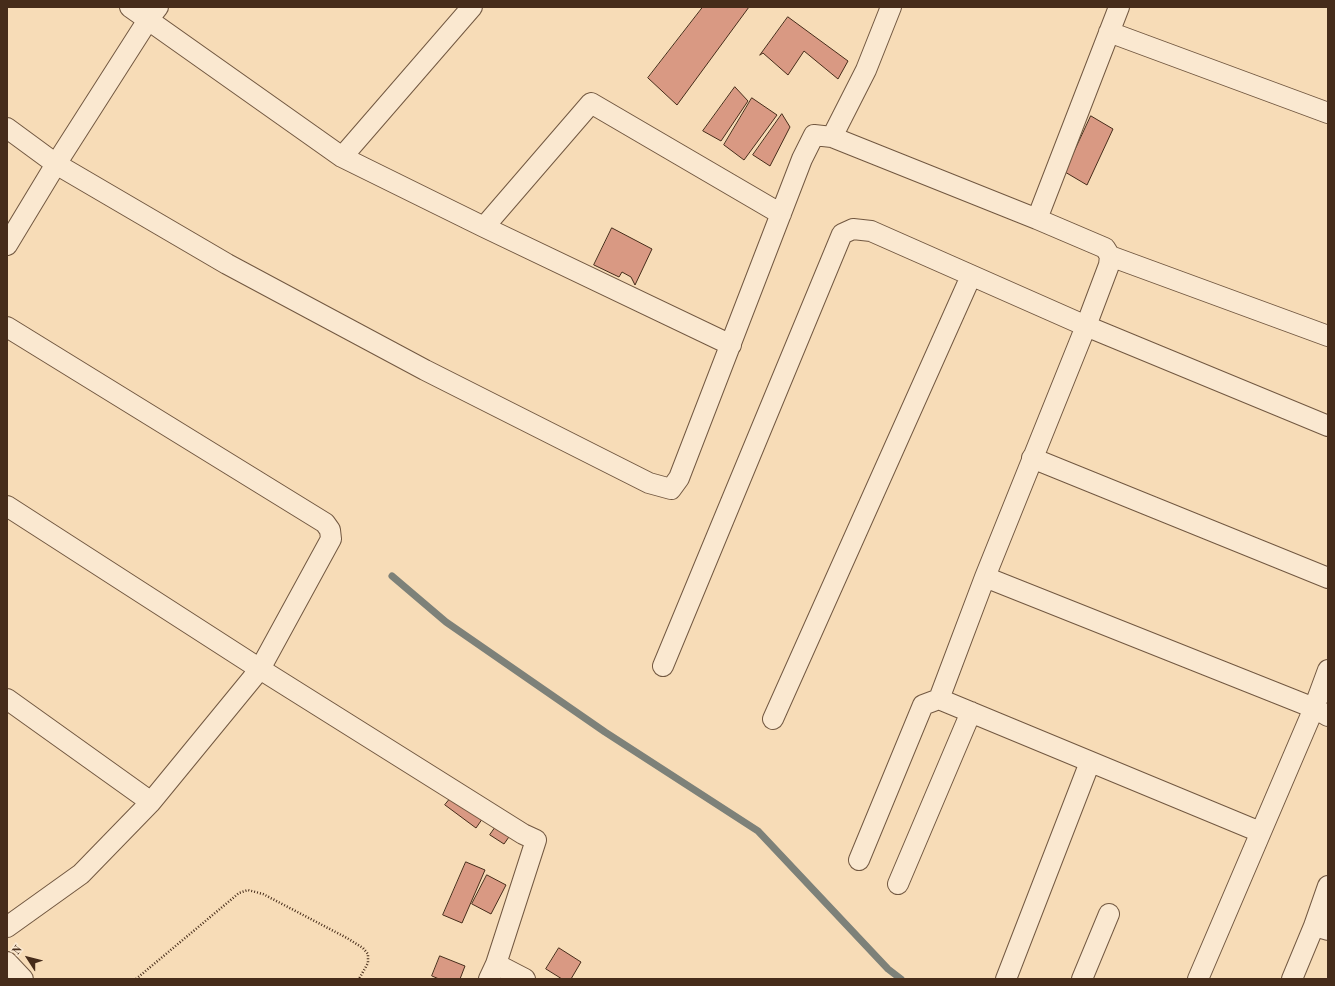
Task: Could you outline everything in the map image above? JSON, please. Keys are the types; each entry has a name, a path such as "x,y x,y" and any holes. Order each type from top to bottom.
{"street":[{"path":"130,7 153,14 342,157 484,227 731,345"},
{"path":"342,157 472,7"},
{"path":"832,138 866,70 891,7"},
{"path":"1037,219 1119,7"},
{"path":"7,245 56,164 153,14"},
{"path":"1109,32 1328,113"},
{"path":"484,227 591,103 781,214"},
{"path":"7,128 56,164 227,264 425,370 649,483 671,489 679,478 802,159 814,135 832,138 1037,219 1105,248 1110,256 1328,336"},
{"path":"663,666 842,234 853,229 871,231 1086,326 1328,426"},
{"path":"939,699 985,577 1086,326 1110,256"},
{"path":"773,719 971,276"},
{"path":"7,327 325,523 330,530 331,538 260,669 151,802 81,874 7,927"},
{"path":"1032,458 1328,578"},
{"path":"7,506 260,669 523,834 536,840 492,971 525,979"},
{"path":"985,577 1321,712"},
{"path":"1198,979 1260,832 1321,712 1328,670"},
{"path":"7,699 151,802"},
{"path":"860,860 923,705 939,699 1260,832"},
{"path":"898,884 971,712"},
{"path":"1006,979 1090,762"},
{"path":"1292,979 1321,928 1328,886"},
{"path":"1082,979 1109,914"},
{"path":"7,962 23,979"}],"path":[{"path":"136,979 239,893 248,890 263,894 363,948 368,954 368,963 359,979"}],"building":[{"path":"703,7 749,7 677,105 648,78"},
{"path":"788,17 848,61 838,79 804,51 788,75 763,53 760,55"},
{"path":"735,87 748,101 721,141 703,131"},
{"path":"752,98 777,115 744,160 724,145"},
{"path":"782,114 790,127 770,166 753,155"},
{"path":"1091,116 1113,129 1087,185 1065,172"},
{"path":"612,228 652,249 635,285 631,277 622,272 619,277 594,265"},
{"path":"454,794 485,815 476,828 445,805"},
{"path":"497,825 511,834 504,844 490,835"},
{"path":"466,862 485,870 462,923 443,915"},
{"path":"487,875 506,885 491,914 472,904"},
{"path":"559,948 581,962 571,979 562,979 546,969"},
{"path":"440,956 465,966 460,979 439,979 432,976"}],"waterway":[{"path":"392,576 446,622 605,732 758,831 888,969 901,979"}]}
